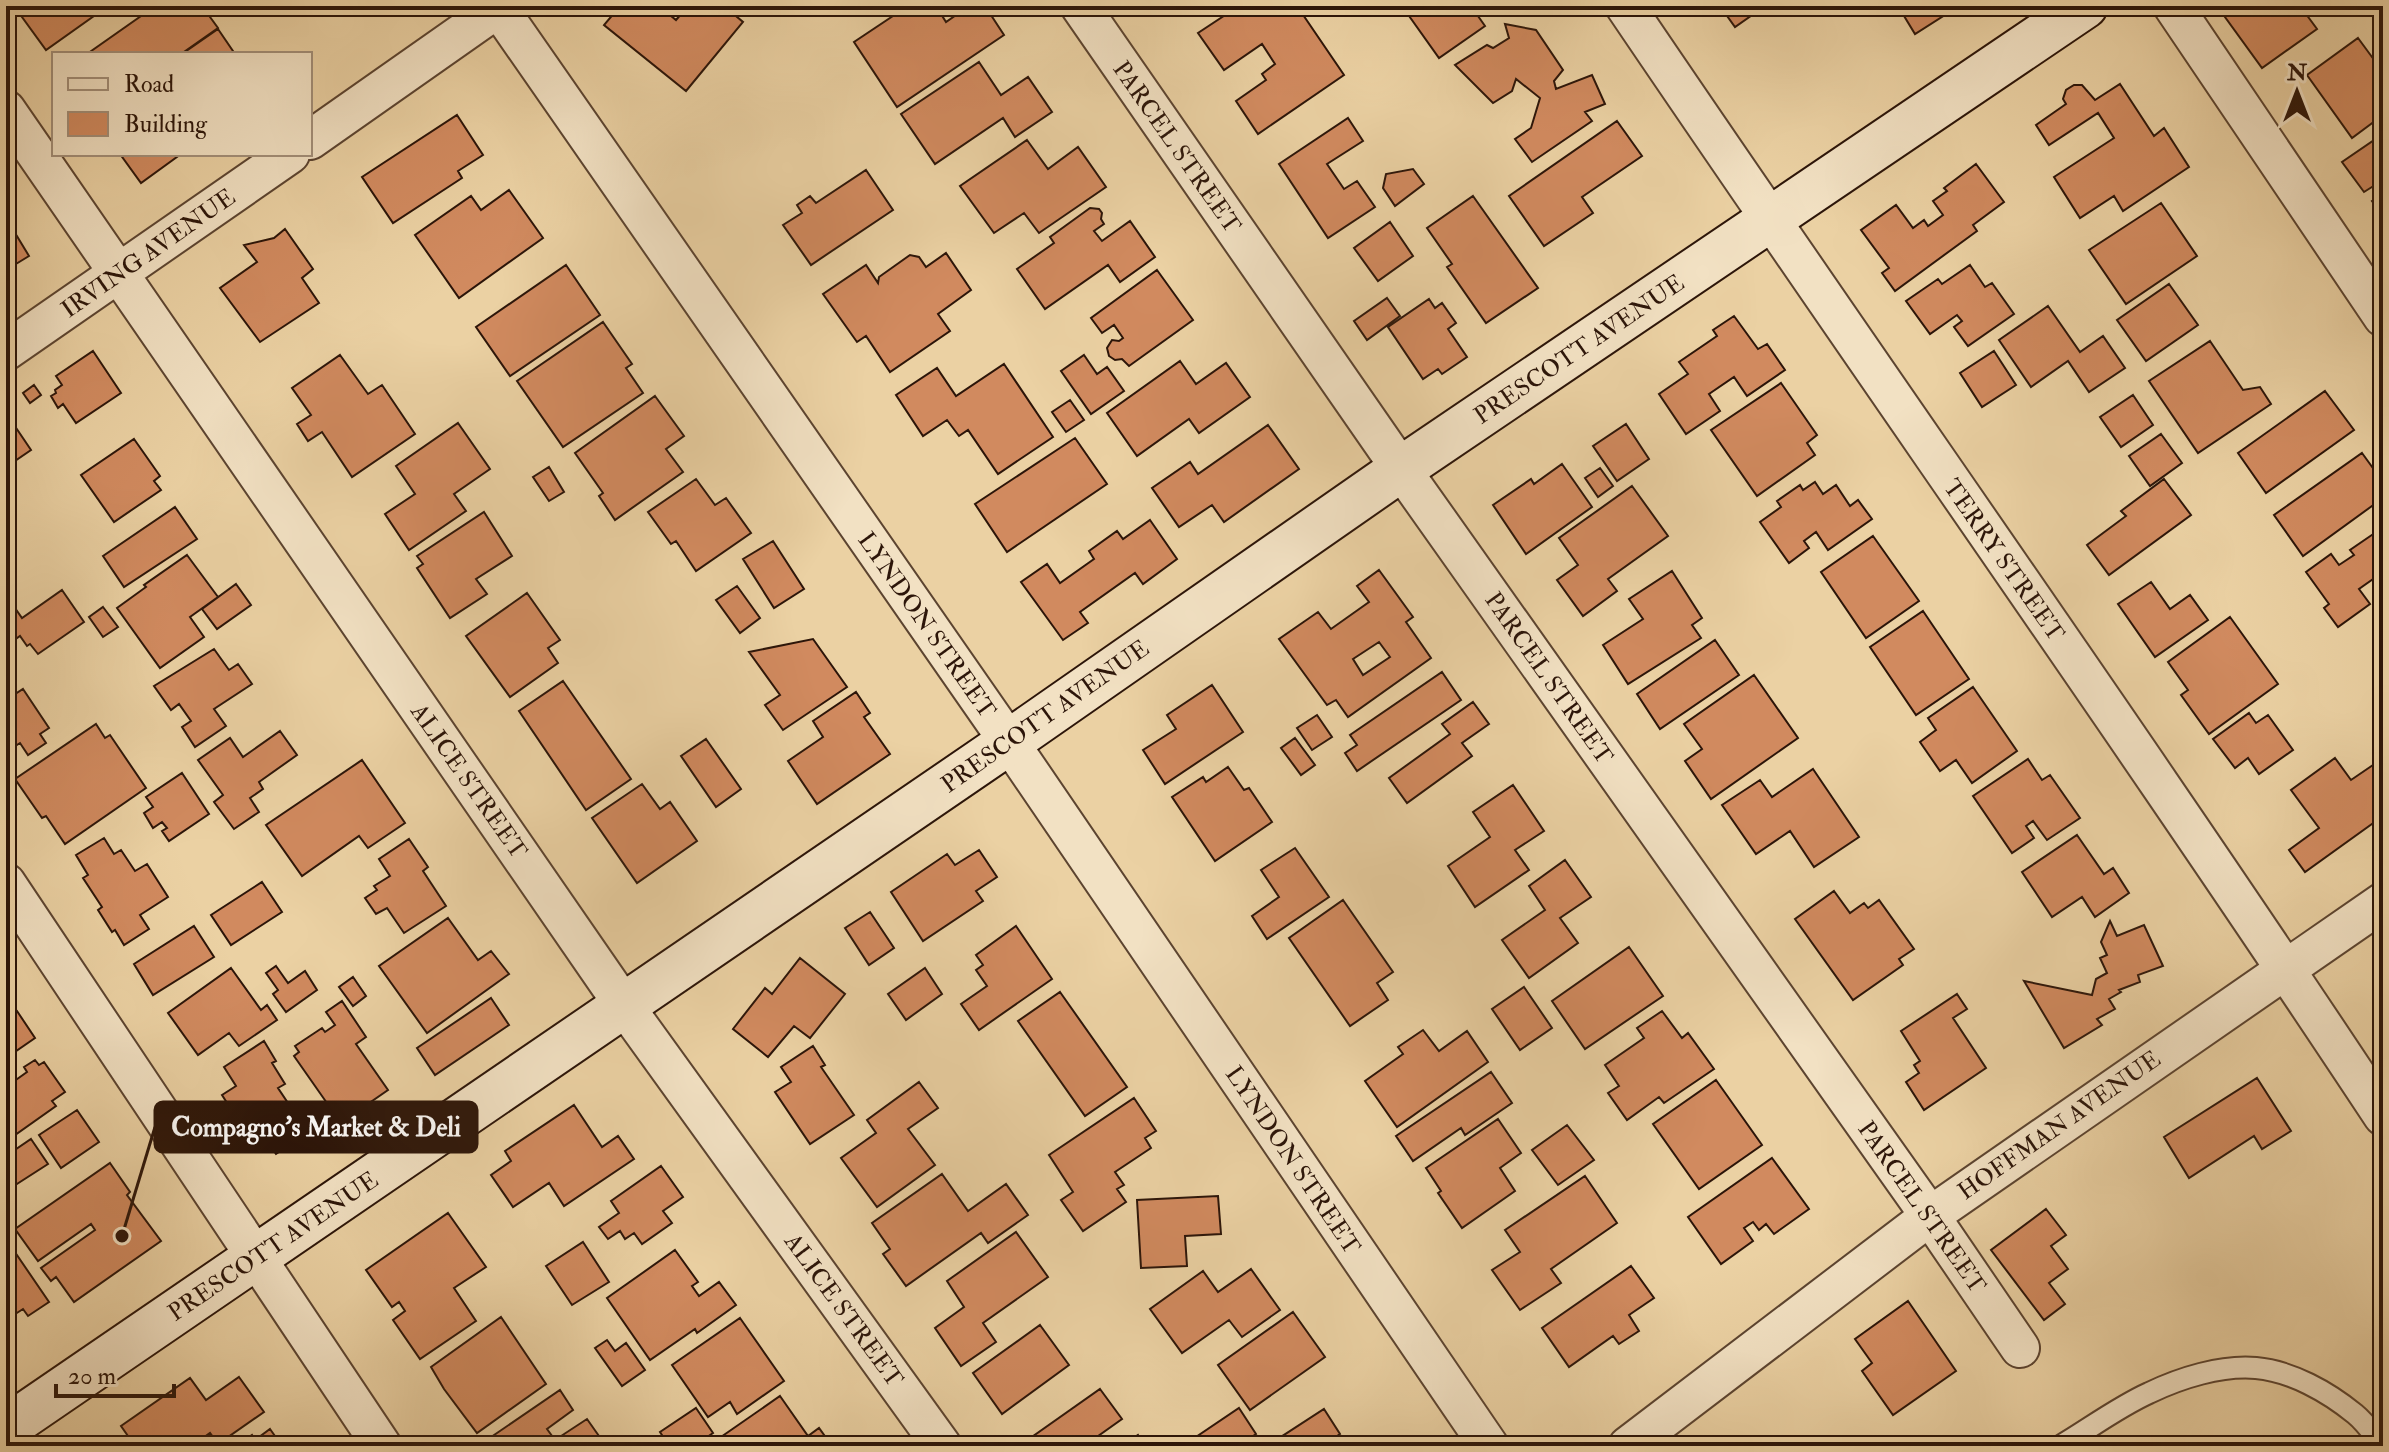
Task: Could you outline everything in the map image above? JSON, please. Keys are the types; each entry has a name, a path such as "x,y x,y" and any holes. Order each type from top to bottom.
{"street":[{"name":"PARCEL STREET","path":"1080,6 1401,469 1930,1216 2020,1348"},
{"name":"TERRY STREET","path":"1625,6 2285,968 2383,1116"},
{"name":"PRESCOTT AVENUE","path":"6,1428 1009,742 1401,469 2085,6"},
{"path":"2173,6 2383,317"},
{"path":"312,139 498,7"},
{"name":"LYNDON STREET","path":"498,7 1009,742 1489,1446"},
{"name":"ALICE STREET","path":"6,110 623,1004 942,1446"},
{"name":"IRVING AVENUE","path":"6,351 287,156"},
{"path":"6,883 382,1446"},
{"name":"HOFFMAN AVENUE","path":"1628,1446 1930,1216 2383,902"}],"lane":[{"path":"2060,1446 2147,1393 2185,1378 2256,1368 2289,1376 2322,1391 2356,1415 2383,1446"}],"building":[{"path":"14,6 108,6 46,50"},
{"path":"134,6 202,6 218,28 184,52 90,52 141,16"},
{"path":"620,6 659,6 676,20 688,6 724,6 743,22 686,91 604,25"},
{"path":"908,6 936,6 946,22 969,6 985,6 1004,35 897,107 854,42"},
{"path":"1239,6 1297,6 1344,75 1258,134 1236,101 1266,80 1262,74 1275,64 1262,44 1224,70 1198,33"},
{"path":"1402,6 1492,6 1478,16 1485,26 1439,58"},
{"path":"1720,6 1765,6 1735,27"},
{"path":"1898,6 1959,6 1915,34"},
{"path":"2217,6 2317,6 2306,14 2317,29 2262,68"},
{"path":"1505,24 1536,30 1563,70 1554,81 1556,89 1592,75 1605,104 1585,112 1592,121 1532,162 1515,139 1531,128 1540,98 1516,79 1512,91 1493,103 1455,65 1487,45 1493,48 1509,38"},
{"path":"218,29 234,52 185,52"},
{"path":"2358,38 2383,72 2383,115 2352,138 2307,75"},
{"path":"979,62 1001,95 1028,77 1052,112 1015,137 1003,118 935,164 901,114"},
{"path":"2120,84 2154,136 2164,128 2189,167 2123,211 2114,196 2080,218 2054,177 2114,138 2098,113 2049,145 2036,125 2066,104 2063,99 2066,90 2074,85 2082,85 2095,100"},
{"path":"457,115 483,155 458,171 462,178 393,223 362,177"},
{"path":"1348,118 1363,141 1327,164 1344,189 1357,181 1375,207 1328,238 1279,164"},
{"path":"1617,121 1642,156 1582,197 1593,213 1544,246 1509,196"},
{"path":"2383,134 2383,180 2364,192 2342,162"},
{"path":"1027,140 1048,169 1078,147 1106,187 1039,233 1024,213 994,233 960,186"},
{"path":"121,156 178,156 141,183"},
{"path":"1976,164 2004,202 1973,225 1977,231 1895,291 1882,273 1889,268 1861,230 1896,205 1913,228 1924,220 1928,226 1943,215 1933,201 1947,191 1944,188"},
{"path":"1413,169 1424,184 1395,206 1383,188 1386,174"},
{"path":"866,170 893,210 811,265 783,225 802,213 797,205 810,196 816,203"},
{"path":"509,190 543,238 459,298 415,235 471,196 481,210"},
{"path":"2383,194 2383,217 2372,201"},
{"path":"1473,196 1538,288 1486,323 1447,267 1452,264 1427,228"},
{"path":"2161,203 2197,256 2126,304 2089,250"},
{"path":"1090,208 1099,209 1102,213 1104,224 1094,231 1102,241 1130,221 1155,257 1120,282 1108,265 1045,309 1017,269 1054,243 1050,237"},
{"path":"6,218 29,256 6,270"},
{"path":"1390,222 1413,256 1378,281 1354,248"},
{"path":"285,229 313,269 302,278 319,303 260,342 220,288 257,262 244,245 274,238"},
{"path":"946,253 971,290 938,314 950,331 890,372 866,336 857,342 823,294 866,265 878,283 879,277 910,255 919,257 926,267"},
{"path":"566,265 600,315 510,376 476,327"},
{"path":"1970,265 1985,287 1992,283 2014,314 1968,346 1954,327 1962,321 1957,315 1930,334 1906,301 1938,279 1942,284"},
{"path":"1157,270 1193,320 1129,366 1122,359 1115,360 1109,356 1107,348 1112,340 1123,338 1114,325 1102,333 1091,318"},
{"path":"2169,284 2198,325 2146,361 2117,320"},
{"path":"1387,298 1400,316 1367,340 1354,321"},
{"path":"1429,299 1435,308 1442,303 1456,323 1448,329 1467,357 1442,374 1438,369 1423,379 1388,327"},
{"path":"2048,306 2080,352 2103,336 2125,368 2089,392 2068,361 2031,387 1999,340"},
{"path":"1734,316 1758,349 1767,344 1785,370 1747,396 1734,377 1709,394 1720,411 1686,434 1659,394 1688,374 1679,362 1717,336 1713,330"},
{"path":"603,322 632,364 626,368 643,393 563,447 517,381"},
{"path":"2210,341 2243,390 2260,387 2271,404 2198,453 2149,381"},
{"path":"93,351 121,393 76,423 63,404 58,408 51,396 62,385 56,376"},
{"path":"1994,351 2016,385 1982,407 1960,373"},
{"path":"340,355 368,394 382,385 415,434 352,477 322,432 308,441 297,424 311,415 292,388"},
{"path":"1084,355 1097,374 1107,367 1124,391 1091,414 1061,371"},
{"path":"1180,361 1196,384 1226,363 1250,397 1199,433 1189,419 1137,456 1107,413"},
{"path":"1004,364 1053,437 998,474 968,430 959,436 947,420 923,436 896,395 937,368 956,396"},
{"path":"1781,383 1817,435 1807,443 1815,455 1757,496 1711,430"},
{"path":"34,385 41,395 30,403 23,393"},
{"path":"2325,391 2354,430 2266,493 2238,453"},
{"path":"2133,395 2153,425 2121,447 2100,417"},
{"path":"655,396 684,436 666,449 683,472 615,520 599,496 603,493 575,453"},
{"path":"1070,400 1084,420 1066,432 1052,412"},
{"path":"6,413 31,450 6,467"},
{"path":"458,423 490,469 454,494 466,511 409,550 385,514 415,494 396,466"},
{"path":"1626,424 1649,459 1617,481 1593,446"},
{"path":"1268,425 1299,469 1224,522 1212,505 1179,527 1152,488 1190,462 1198,474"},
{"path":"2161,434 2182,463 2150,486 2129,456"},
{"path":"1075,438 1107,484 1007,552 975,504"},
{"path":"134,439 160,476 154,481 161,490 114,522 81,475"},
{"path":"2362,453 2383,482 2383,498 2303,556 2274,515"},
{"path":"1562,464 1592,507 1526,554 1493,505 1531,479 1534,484"},
{"path":"549,467 564,492 549,501 533,477"},
{"path":"1600,468 1613,486 1598,497 1585,478"},
{"path":"696,479 715,505 726,498 751,533 696,571 676,541 671,544 648,512"},
{"path":"2164,479 2191,515 2109,575 2087,545 2126,516 2121,511"},
{"path":"1815,482 1823,494 1836,485 1850,506 1858,500 1872,519 1828,550 1816,532 1804,541 1809,548 1789,563 1760,522 1781,507 1777,501 1800,485 1803,490"},
{"path":"1632,486 1668,536 1608,579 1617,591 1583,616 1557,580 1578,565 1559,538"},
{"path":"175,507 197,539 124,587 103,556"},
{"path":"484,512 512,556 476,579 487,594 450,618 417,568 423,564 417,556"},
{"path":"1150,520 1177,559 1143,584 1135,573 1080,612 1088,623 1063,640 1021,582 1047,564 1060,583 1094,559 1089,551 1117,531 1123,539"},
{"path":"2382,528 2383,572 2359,589 2370,604 2338,627 2324,608 2329,604 2306,572 2331,554 2339,565 2354,555 2350,550"},
{"path":"1873,536 1919,601 1866,638 1821,572"},
{"path":"773,541 804,589 774,608 743,559"},
{"path":"187,555 218,597 190,617 204,637 160,668 117,608"},
{"path":"1379,570 1413,617 1406,622 1431,658 1348,717 1336,700 1327,705 1279,639 1318,612 1331,629 1369,602 1357,586","holes":["1379,642 1390,657 1363,675 1353,659"]},
{"path":"1672,571 1702,618 1692,625 1701,638 1628,684 1603,645 1643,619 1629,599"},
{"path":"2151,582 2170,609 2190,595 2208,620 2155,657 2118,604"},
{"path":"236,584 251,605 217,629 202,609"},
{"path":"737,586 760,618 740,633 716,600"},
{"path":"62,590 84,622 38,654 20,636 6,646 6,613 15,608 22,618"},
{"path":"527,593 560,640 548,648 558,663 510,697 466,636"},
{"path":"103,607 118,627 103,637 89,617"},
{"path":"1923,611 1969,679 1916,715 1870,647"},
{"path":"2230,617 2278,684 2209,734 2181,695 2188,690 2168,662"},
{"path":"813,639 847,687 783,730 765,705 780,695 749,652"},
{"path":"1715,640 1739,675 1660,729 1637,694"},
{"path":"214,649 229,670 238,664 252,684 214,709 226,726 195,747 182,727 191,721 179,704 171,710 154,686"},
{"path":"1442,672 1461,700 1357,771 1345,753 1357,745 1350,735"},
{"path":"1754,675 1798,738 1711,799 1685,761 1702,749 1684,724"},
{"path":"563,681 631,779 586,810 519,711"},
{"path":"1212,685 1243,732 1165,784 1143,750 1176,729 1167,715"},
{"path":"1973,687 2017,751 1972,783 1956,760 1940,771 1920,742 1936,730 1928,718"},
{"path":"23,689 49,728 40,734 46,743 28,755 20,743 6,752 6,700"},
{"path":"856,692 870,713 864,717 890,754 817,804 788,761 823,737 813,721"},
{"path":"1473,702 1489,724 1462,743 1472,756 1407,803 1389,778 1450,734 1442,724"},
{"path":"2249,713 2256,723 2268,715 2293,750 2259,774 2248,758 2235,768 2213,739"},
{"path":"1317,715 1332,737 1312,750 1297,728"},
{"path":"96,724 105,738 110,735 146,788 65,844 15,779"},
{"path":"280,731 297,755 259,782 263,789 250,798 259,812 234,829 214,802 223,795 198,760 230,738 243,757"},
{"path":"1295,738 1315,765 1301,775 1281,748"},
{"path":"706,739 741,789 716,807 681,756"},
{"path":"2335,758 2351,780 2376,763 2383,773 2383,816 2305,872 2289,850 2319,828 2291,790"},
{"path":"2028,759 2042,780 2050,775 2080,818 2047,840 2033,821 2026,826 2034,838 2012,853 1973,796"},
{"path":"362,760 405,823 368,848 359,836 302,876 266,825"},
{"path":"1228,767 1244,790 1249,788 1272,822 1215,861 1172,797 1203,777 1206,782"},
{"path":"1813,769 1859,837 1814,867 1790,831 1756,854 1722,805 1760,780 1772,797"},
{"path":"182,773 209,814 169,841 162,831 167,828 162,822 153,828 144,813 153,807 146,797"},
{"path":"642,784 660,809 670,802 697,841 637,883 592,818"},
{"path":"1513,785 1544,831 1515,850 1529,870 1475,907 1448,866 1490,837 1473,812"},
{"path":"2077,835 2104,874 2113,868 2129,893 2095,917 2082,897 2052,917 2022,872"},
{"path":"104,838 114,854 121,850 135,871 147,864 168,897 140,915 149,929 124,945 98,910 102,907 83,878 88,875 76,855"},
{"path":"409,839 428,867 423,871 446,906 404,933 387,908 376,914 365,898 377,890 374,886 390,876 379,859"},
{"path":"1295,848 1329,897 1267,939 1252,916 1279,897 1261,870"},
{"path":"979,850 997,877 976,891 983,901 923,941 891,892 947,854 955,865"},
{"path":"1565,860 1591,897 1560,918 1578,943 1529,978 1502,940 1545,910 1529,886"},
{"path":"262,882 282,912 231,945 211,915"},
{"path":"1834,891 1850,913 1864,903 1868,908 1879,900 1914,949 1899,959 1903,965 1853,1000 1795,919"},
{"path":"1343,900 1393,972 1377,983 1388,1000 1350,1026 1289,938"},
{"path":"870,912 894,948 869,965 845,928"},
{"path":"448,918 478,960 491,951 509,974 427,1033 379,966"},
{"path":"2110,921 2117,936 2144,925 2163,966 2138,975 2140,982 2119,990 2121,992 2109,999 2115,1009 2097,1019 2102,1025 2064,1048 2024,981 2092,995 2096,979 2107,973 2100,958 2107,955 2101,942"},
{"path":"194,926 214,957 153,995 134,964"},
{"path":"1016,926 1052,979 979,1030 961,1004 987,986 976,970 983,965 976,955"},
{"path":"1629,947 1663,996 1585,1049 1552,1001"},
{"path":"800,958 845,994 810,1038 794,1026 768,1057 733,1029 765,988 772,994"},
{"path":"276,966 288,983 305,971 317,990 286,1012 273,994 278,990 266,973"},
{"path":"231,968 261,1010 267,1005 277,1020 239,1046 229,1033 198,1055 168,1013"},
{"path":"925,968 942,994 906,1020 888,994"},
{"path":"353,977 366,996 353,1006 339,987"},
{"path":"1524,987 1552,1028 1520,1050 1492,1009"},
{"path":"1060,992 1127,1087 1085,1116 1018,1021"},
{"path":"1957,994 1967,1009 1953,1018 1986,1068 1924,1110 1906,1082 1919,1073 1914,1065 1920,1061 1901,1031"},
{"path":"491,998 509,1025 435,1075 417,1048"},
{"path":"342,1001 366,1037 356,1044 388,1090 346,1119 342,1112 336,1116 294,1056 299,1052 295,1046 322,1028 325,1032 335,1025 326,1012"},
{"path":"17,1011 35,1038 6,1058 6,1018"},
{"path":"1662,1011 1682,1038 1688,1033 1714,1069 1664,1103 1659,1097 1627,1120 1608,1093 1619,1086 1605,1065 1644,1038 1637,1028"},
{"path":"1423,1030 1439,1051 1467,1031 1488,1062 1397,1127 1365,1081 1403,1054 1398,1047"},
{"path":"264,1041 276,1061 272,1063 285,1084 278,1088 308,1133 276,1154 266,1140 256,1148 222,1095 236,1086 224,1067"},
{"path":"813,1046 825,1065 821,1067 854,1115 810,1144 775,1092 791,1082 781,1067"},
{"path":"35,1060 39,1065 44,1062 65,1092 52,1101 56,1106 15,1135 6,1122 6,1087 27,1072 24,1067"},
{"path":"1491,1072 1512,1103 1465,1135 1461,1128 1413,1161 1396,1136"},
{"path":"2257,1078 2291,1131 2262,1149 2254,1136 2189,1178 2164,1137"},
{"path":"1716,1080 1762,1145 1699,1189 1653,1124"},
{"path":"919,1082 938,1108 908,1129 935,1165 877,1207 841,1158 876,1133 867,1120"},
{"path":"1134,1098 1156,1131 1145,1138 1151,1148 1115,1172 1124,1185 1117,1189 1126,1202 1083,1231 1061,1200 1073,1192 1049,1155"},
{"path":"574,1105 602,1147 618,1136 634,1159 564,1206 549,1183 513,1207 491,1175 511,1161 505,1151"},
{"path":"77,1110 99,1142 61,1168 39,1135"},
{"path":"1498,1119 1521,1153 1500,1168 1515,1191 1462,1228 1438,1193 1441,1191 1426,1168"},
{"path":"1567,1125 1594,1160 1558,1185 1532,1150"},
{"path":"31,1139 48,1164 6,1191 6,1156"},
{"path":"1772,1158 1809,1209 1774,1234 1766,1224 1759,1230 1753,1222 1744,1228 1753,1241 1721,1264 1688,1217"},
{"path":"110,1163 130,1192 127,1195 161,1241 74,1302 56,1277 51,1281 41,1268 95,1230 91,1224 38,1261 15,1229"},
{"path":"661,1166 683,1197 663,1211 672,1223 642,1244 634,1233 625,1239 620,1231 608,1239 599,1227 619,1213 611,1201"},
{"path":"942,1174 968,1211 1006,1184 1028,1215 988,1243 981,1233 906,1286 883,1254 890,1249 872,1223"},
{"path":"1585,1176 1617,1223 1551,1269 1561,1283 1520,1310 1492,1270 1520,1252 1505,1230"},
{"path":"1218,1196 1221,1234 1185,1236 1187,1266 1141,1268 1137,1200"},
{"path":"2046,1209 2066,1235 2051,1246 2068,1269 2049,1283 2065,1304 2044,1320 1991,1250"},
{"path":"448,1213 486,1267 454,1288 476,1321 420,1359 393,1320 405,1311 399,1302 392,1307 366,1270"},
{"path":"1016,1232 1048,1277 983,1323 996,1342 961,1366 935,1328 964,1307 947,1281"},
{"path":"6,1239 49,1302 28,1316 23,1309 6,1320"},
{"path":"583,1242 609,1282 572,1305 546,1266"},
{"path":"675,1250 698,1282 692,1286 699,1296 719,1282 736,1305 697,1333 695,1329 650,1360 607,1298"},
{"path":"1631,1266 1654,1298 1629,1315 1639,1331 1619,1344 1613,1336 1569,1367 1542,1328"},
{"path":"1251,1269 1280,1310 1242,1337 1229,1320 1182,1353 1150,1309 1203,1271 1218,1292"},
{"path":"1908,1301 1956,1371 1893,1415 1862,1371 1872,1363 1855,1339"},
{"path":"1293,1312 1325,1357 1250,1410 1218,1365"},
{"path":"501,1317 546,1384 477,1433 431,1367"},
{"path":"740,1318 784,1381 737,1414 730,1402 708,1417 672,1365"},
{"path":"1040,1325 1069,1365 1002,1414 973,1373"},
{"path":"607,1340 615,1351 626,1343 645,1370 622,1386 595,1348"},
{"path":"239,1377 264,1412 218,1444 210,1433 192,1446 135,1446 121,1426 190,1378 206,1400"},
{"path":"1100,1389 1122,1419 1084,1446 1034,1446 1029,1439"},
{"path":"560,1390 573,1410 547,1429 555,1440 587,1419 606,1446 478,1446"},
{"path":"780,1396 808,1436 819,1428 832,1446 708,1446"},
{"path":"696,1408 713,1433 694,1446 669,1446 660,1432"},
{"path":"1239,1408 1256,1434 1239,1446 1198,1446 1193,1439"},
{"path":"1324,1409 1340,1434 1326,1446 1267,1446"},
{"path":"270,1429 282,1446 236,1446 252,1435 255,1440"},
{"path":"1138,1435 1145,1446 1122,1446"}],"place":[{"name":"Compagno's Market & Deli","path":"122,1236"}]}
